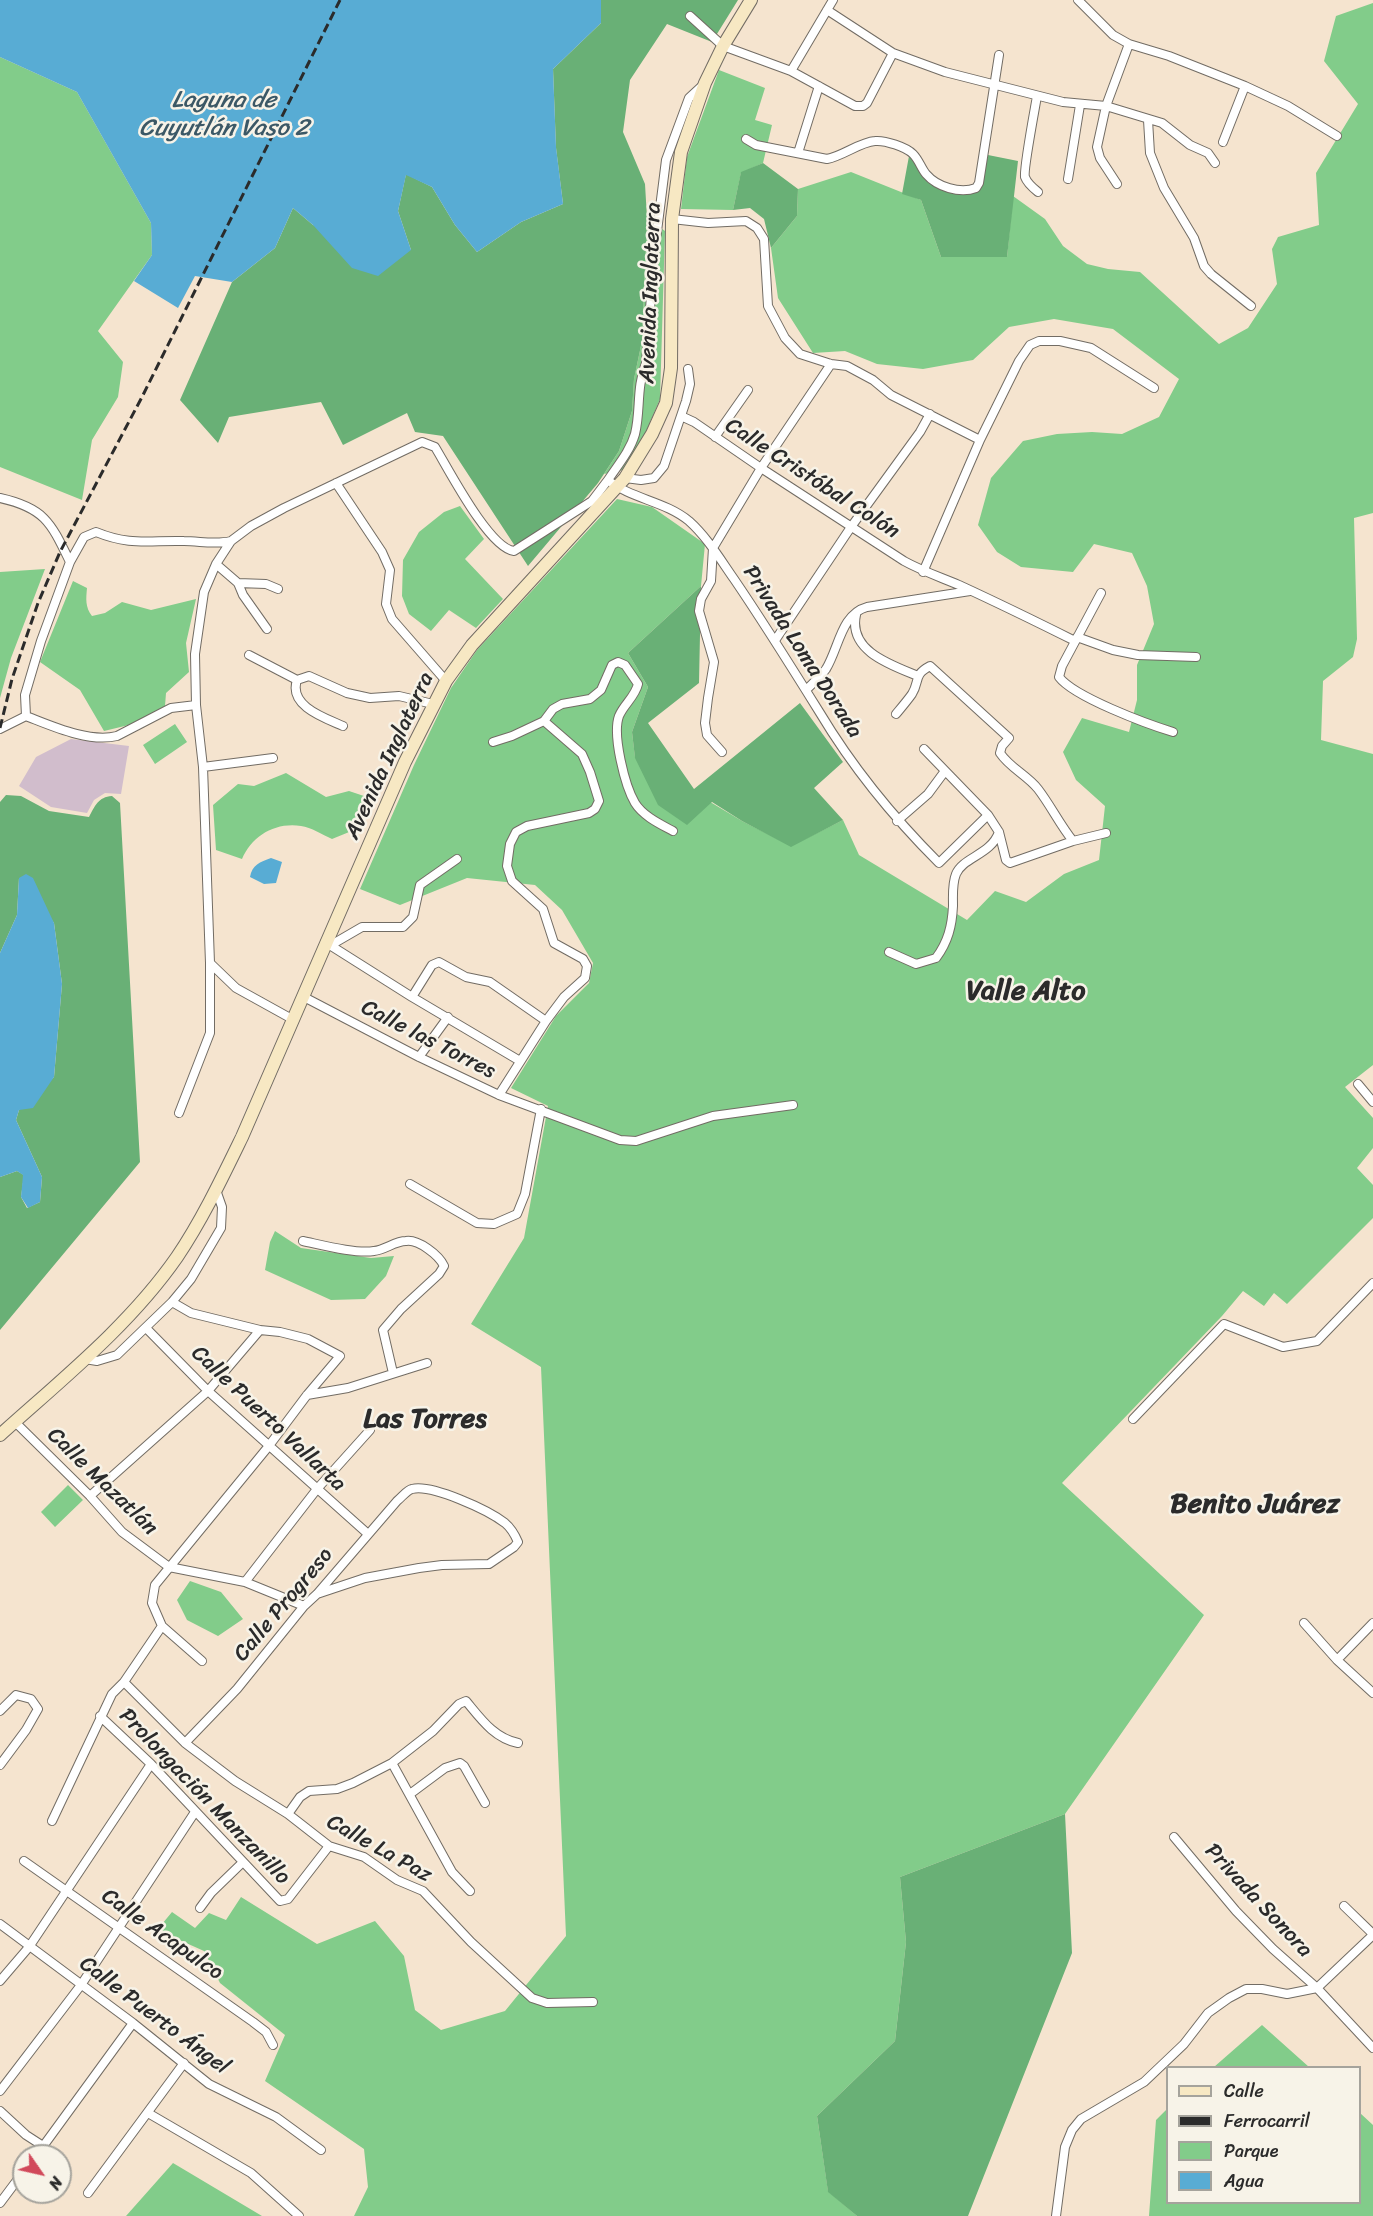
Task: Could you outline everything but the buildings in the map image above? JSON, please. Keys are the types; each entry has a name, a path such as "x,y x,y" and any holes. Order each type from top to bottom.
{"main road":[{"name":"Avenida Inglaterra","path":"0,1435 85,1359 147,1296 177,1257 216,1190 242,1137 405,762 446,681 472,645 616,481 652,434 666,403 671,368 672,219 681,152 705,83 723,46 751,0"}],"street":[{"path":"790,71 833,0"},
{"path":"1078,0 1113,35 1129,44 1168,56 1245,86 1288,106 1337,136"},
{"path":"827,10 893,53 945,72 1037,96 1080,105 1106,106 1162,123 1190,145 1208,153 1215,164"},
{"path":"690,16 723,46 790,71 855,106 863,106 867,103 893,53"},
{"path":"1117,184 1100,158 1097,147 1106,106 1129,44"},
{"path":"746,139 756,145 827,159 873,141 888,143 912,153 932,180 966,192 976,188 979,183 999,55"},
{"path":"179,1113 210,1033 210,963 203,767 196,705 195,654 204,592 216,564 231,541 251,526 422,442 435,447 481,523 502,548 514,551 591,501 616,481 634,436 639,414 640,379 646,363 654,255 666,160 689,98 705,83"},
{"path":"798,153 819,86"},
{"path":"1223,142 1245,86"},
{"path":"1037,96 1024,170 1026,180 1038,192"},
{"path":"1068,179 1080,105"},
{"path":"1148,120 1150,153 1164,188 1194,238 1204,266 1251,306"},
{"path":"672,219 708,223 746,221 757,228 764,239 768,306 785,338 800,354 831,364 847,366 873,380 891,395 980,440"},
{"path":"923,572 980,440 1019,361 1030,345 1039,341 1060,341 1091,348 1154,388"},
{"path":"722,752 707,735 705,723 714,662 699,611 701,599 711,581 713,548 761,468 831,364"},
{"path":"616,481 654,478 664,466 690,384 688,369"},
{"path":"715,437 748,390"},
{"path":"776,639 851,527 920,432 930,414"},
{"name":"Calle Cristóbal Colón","path":"681,416 923,572 971,591 1076,639 1137,655 1196,657"},
{"name":"Privada Loma Dorada","path":"616,481 688,521 713,548 776,639 847,754 897,821 939,863 988,815"},
{"path":"336,483 382,552 390,570 386,603 392,620 446,681"},
{"path":"0,498 21,503 35,510 53,528 70,562"},
{"path":"26,716 25,695 41,641 70,562 84,537 96,532 112,539 130,542 183,541 219,544 231,541"},
{"path":"216,564 238,583 243,595 267,629"},
{"path":"238,583 266,584 278,589"},
{"path":"806,690 821,675 842,631 856,611 867,607 938,598 971,591"},
{"path":"1101,593 1062,666 1059,677 1065,685 1143,722 1173,732"},
{"path":"856,611 854,622 856,637 869,651 889,664 918,676"},
{"path":"249,655 297,680 309,676 347,693 370,698 399,696 434,704"},
{"path":"493,741 512,736 544,721 553,709 562,704 590,699 601,690 612,665 618,662 625,665 638,684 636,692 620,715 616,734 624,771 635,803 652,820 673,831"},
{"path":"896,714 913,692 922,670 930,666 1009,738 1002,746 1000,753 1037,788 1060,826 1073,841"},
{"path":"297,680 295,687 299,699 309,710 343,726"},
{"path":"0,729 26,716 66,731 107,738 117,736 171,708 196,705"},
{"path":"499,1095 520,1060 564,997 585,978 587,966 583,959 554,943 543,909 512,881 507,866 510,844 516,832 527,826 589,813 595,809 599,801 591,772 582,754 544,721"},
{"path":"924,749 988,815 999,832 1006,860 1010,863 1073,841 1106,833"},
{"path":"203,767 273,758"},
{"path":"897,821 928,794 945,771"},
{"path":"889,952 916,964 936,958 950,934 952,887 957,872 964,864 982,854 997,838 999,832"},
{"path":"328,943 362,927 402,927 413,917 420,885 457,859"},
{"path":"328,943 412,997 520,1060"},
{"path":"412,997 432,965 439,962 466,977 490,982 546,1022"},
{"path":"210,963 237,988 292,1019"},
{"name":"Calle las Torres","path":"302,996 419,1057 499,1095 620,1140 636,1141 713,1116 793,1105"},
{"path":"419,1057 448,1017"},
{"path":"1358,1084 1373,1102"},
{"path":"410,1184 477,1223 494,1224 517,1214 525,1194 541,1109"},
{"path":"85,1359 97,1361 117,1355 172,1302 191,1279 221,1228 222,1207 216,1190"},
{"path":"303,1241 374,1252 407,1240 441,1259 444,1266 440,1274 400,1309 383,1330 393,1373"},
{"path":"1133,1419 1224,1324 1283,1347 1317,1341 1373,1283"},
{"path":"172,1302 191,1313 308,1339 340,1356 154,1585 152,1603 162,1626 202,1661"},
{"name":"Calle Puerto Vallarta","path":"146,1328 208,1391 268,1447 368,1534"},
{"path":"90,1496 208,1391 260,1330"},
{"path":"307,1395 348,1388 428,1363"},
{"name":"Calle Mazatlán","path":"15,1422 90,1496 122,1532 169,1568 245,1582 304,1606"},
{"path":"245,1582 317,1489 370,1430"},
{"name":"Calle Progreso","path":"185,1743 237,1689 304,1606 410,1489 428,1488 490,1514 506,1524 518,1542 489,1564 442,1565 408,1570 364,1578 317,1594"},
{"path":"1304,1623 1337,1660 1373,1694"},
{"path":"1337,1660 1373,1623"},
{"name":"Prolongación Manzanillo","path":"162,1626 124,1682 112,1694 100,1716 151,1764 280,1901 285,1901 309,1874 329,1846"},
{"name":"Calle La Paz","path":"124,1682 185,1743 235,1781 288,1814 329,1846 364,1857 397,1880 423,1891 471,1942 532,1998 547,2003 593,2002"},
{"path":"0,1710 16,1695 31,1699 38,1709 26,1730 0,1765"},
{"path":"288,1814 300,1797 309,1791 337,1789 392,1763 433,1731 459,1704 466,1701 488,1727 506,1740 518,1743"},
{"path":"52,1821 100,1716"},
{"path":"392,1763 452,1872 470,1890"},
{"path":"410,1794 445,1768 460,1763 464,1766 485,1803"},
{"path":"0,1982 67,1891 129,1793 151,1764"},
{"path":"0,2091 81,1985 195,1812"},
{"name":"Privada Sonora","path":"1174,1837 1236,1911 1273,1949 1317,1988 1373,2048"},
{"name":"Calle Acapulco","path":"24,1861 254,2022 266,2032 273,2045"},
{"path":"200,1908 211,1893 243,1862"},
{"path":"1056,2216 1065,2147 1072,2130 1081,2120 1144,2082 1184,2044 1208,2013 1228,1998 1246,1989 1287,1994 1317,1988 1373,1934 1344,1906"},
{"name":"Calle Puerto Ángel","path":"0,1924 133,2023 209,2084 276,2117 321,2150"},
{"path":"44,2144 133,2023"},
{"path":"88,2193 184,2063"},
{"path":"0,2112 40,2144"},
{"path":"148,2113 251,2173 299,2216"},
{"path":"0,2203 12,2187"}],"shaded area":[{"path":"71,739 129,746 121,794 105,793 94,800 87,813 51,807 19,786 36,757"}],"green space":[{"path":"601,0 738,0 712,42 667,24 630,80 623,132 645,184 647,218 642,341 634,379 632,411 619,451 598,483 528,566 443,436 415,432 407,413 343,445 321,402 229,417 218,443 180,400 232,282 275,248 293,208 313,225 411,250 398,211 406,174 432,187 455,225 477,252 521,222 563,204 556,148 553,69 601,23"},
{"path":"1373,3 1373,513 1354,518 1357,639 1353,657 1323,681 1321,740 1373,754 1373,1065 1345,1087 1373,1118 1373,1148 1357,1168 1373,1185 1373,1218 1287,1304 1274,1293 1264,1306 1243,1291 1222,1316 1062,1483 1204,1615 1065,1814 900,1877 906,1942 895,2041 817,2116 828,2191 857,2216 354,2216 368,2187 364,2149 265,2081 285,2035 220,1983 204,1951 157,1930 172,1912 195,1928 209,1913 226,1920 241,1897 317,1944 375,1921 404,1956 415,2010 441,2030 505,2011 566,1936 541,1367 471,1324 524,1238 548,1106 511,1088 556,1016 589,983 593,963 562,910 535,885 467,878 400,905 360,889 414,765 451,688 477,650 617,499 652,507 705,544 701,586 628,653 648,687 632,732 635,757 742,821 791,846 843,820 859,855 967,920 995,891 1026,902 1064,874 1099,860 1105,806 1076,780 1063,752 1082,718 1129,732 1137,700 1137,665 1154,624 1147,586 1132,553 1094,544 1073,572 1021,567 997,552 978,525 991,478 1023,441 1057,434 1092,432 1122,434 1159,417 1179,379 1113,329 1054,319 1009,327 973,360 923,369 877,364 845,351 813,353 778,298 771,248 797,216 798,189 851,172 921,200 941,257 1007,257 1013,196 1045,219 1063,246 1087,264 1108,269 1140,272 1219,344 1248,328 1277,284 1272,249 1278,237 1319,225 1316,173 1358,104 1324,61 1336,16"},
{"path":"0,57 77,92 151,223 152,255 98,331 123,362 118,397 92,440 82,500 0,467"},
{"path":"719,70 765,88 755,120 772,125 763,163 741,173 733,210 681,209 687,157"},
{"path":"988,155 1018,161 1007,257 941,257 921,200 902,194 909,156 926,177 968,193 981,188"},
{"path":"763,163 798,189 797,216 771,248 764,219 750,208 733,210 741,172"},
{"path":"647,218 665,231 660,399 645,434 623,470 604,474 619,451 632,411 634,379 642,341"},
{"path":"460,506 484,539 465,559 503,599 476,628 449,610 431,631 409,614 402,596 403,560 419,532 444,512"},
{"path":"45,569 11,658 0,698 0,572"},
{"path":"73,581 87,588 87,606 92,616 105,613 122,602 151,610 196,599 186,643 189,672 166,693 165,706 133,724 104,731 80,690 40,662"},
{"path":"701,586 699,683 648,723 694,789 800,703 843,762 814,788 843,820 791,847 712,802 687,825 658,805 635,758 632,732 648,687 628,653"},
{"path":"175,724 187,742 155,764 143,745"},
{"path":"286,773 326,797 349,791 376,800 359,828 332,839 309,828 291,825 265,832 246,851 242,859 216,850 213,805 238,784 254,786"},
{"path":"6,795 21,796 49,811 89,817 103,798 112,796 120,803 140,1162 0,1330 0,1177 17,1171 24,1175 21,1197 27,1208 40,1202 42,1177 16,1120 19,1110 54,1077 62,984 54,923 19,878 17,915 0,953 0,802"},
{"path":"275,1231 301,1248 371,1258 394,1256 386,1276 365,1299 331,1300 265,1270 270,1242"},
{"path":"68,1485 83,1500 55,1527 41,1512"},
{"path":"190,1581 221,1592 243,1619 218,1636 187,1620 177,1600"},
{"path":"1065,1814 1072,1953 968,2216 857,2216 828,2192 817,2116 895,2041 906,1942 900,1877"},
{"path":"1262,2025 1308,2066 1215,2066"},
{"path":"1166,2110 1166,2204 1361,2204 1361,2114 1373,2125 1373,2216 1149,2216 1156,2120"},
{"path":"173,2163 262,2216 126,2216"}],"water":[{"name":"Laguna de Cuyutlán Vaso 2","path":"0,0 601,0 601,23 553,69 556,147 563,204 521,222 477,252 455,225 432,187 406,175 398,211 411,250 378,276 352,268 313,225 293,208 275,248 232,282 195,276 178,308 134,281 152,255 151,223 77,92 0,57"},
{"path":"271,858 282,862 276,883 264,884 250,877 257,864"},
{"path":"26,874 33,878 54,923 62,984 54,1077 33,1108 19,1110 16,1120 42,1177 40,1202 28,1208 21,1197 23,1175 17,1171 0,1177 0,953 17,915 19,878"}],"railway":[{"path":"0,728 12,679 38,603 60,552 142,397 340,0"}],"district":[{"name":"Valle Alto","path":"1026,992"},
{"name":"Las Torres","path":"425,1420"},
{"name":"Benito Juárez","path":"1255,1505"}]}
